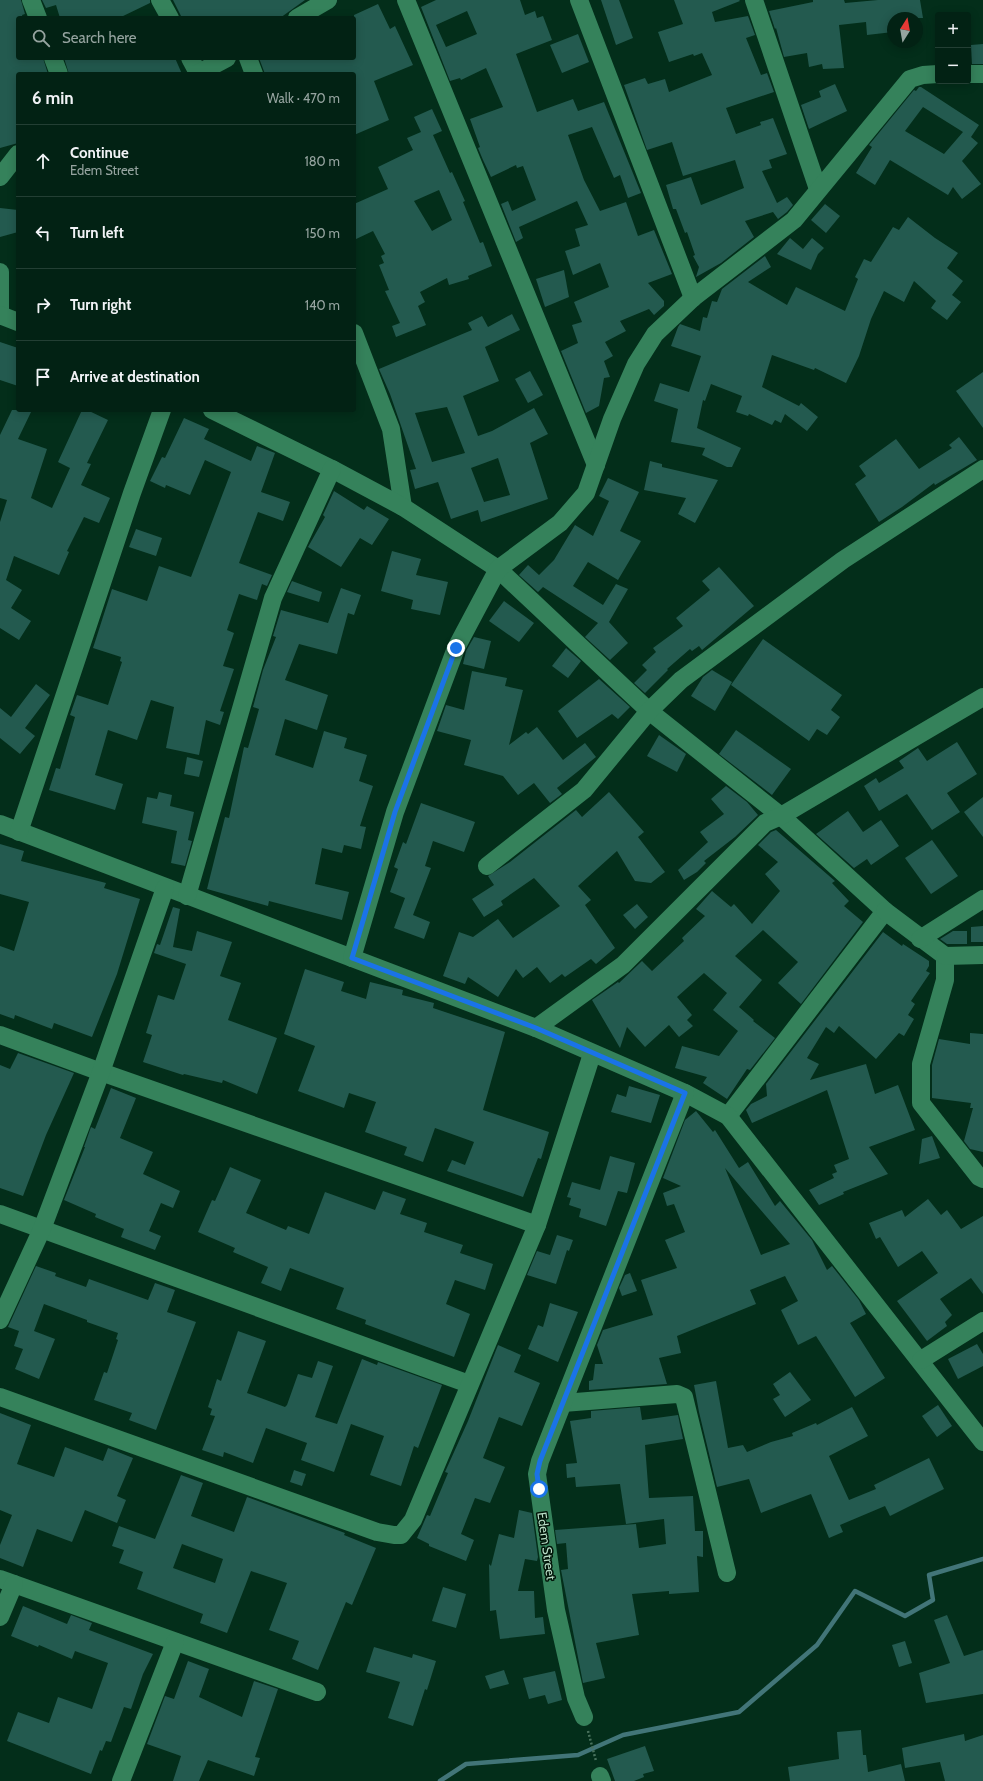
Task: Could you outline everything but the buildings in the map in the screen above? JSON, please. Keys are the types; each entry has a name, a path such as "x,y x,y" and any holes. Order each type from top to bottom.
{"street":[{"path":"31,0 37,16"},
{"path":"160,0 169,16"},
{"path":"300,16 328,0"},
{"path":"406,0 596,465"},
{"path":"579,0 693,298"},
{"path":"754,0 818,189"},
{"path":"54,60 58,72"},
{"path":"191,60 196,72"},
{"path":"201,72 223,60"},
{"path":"249,60 253,72"},
{"path":"352,958 395,812 456,648 498,569 560,523 586,493 612,419 636,364 655,334 693,298 794,220 910,79 923,74 935,74"},
{"path":"971,74 983,74"},
{"path":"0,176 16,156"},
{"path":"0,272 0,315 16,321"},
{"path":"356,338 391,429 403,507"},
{"path":"19,832 132,493 161,412"},
{"path":"216,412 332,469 403,507 498,569 649,711 781,816 885,911 920,939 945,956 983,955"},
{"path":"187,896 273,598 332,469"},
{"path":"487,866 584,790 649,711 681,680 843,560 983,469"},
{"path":"536,1028 623,965 752,834 765,823 781,816 983,697"},
{"path":"0,824 536,1028 592,1054 685,1093 728,1116 921,1360 983,1442"},
{"path":"0,1320 42,1229 101,1072 165,888"},
{"path":"920,939 983,899"},
{"path":"728,1116 885,911"},
{"path":"945,956 945,980 921,1064 921,1103 983,1180"},
{"path":"0,1035 537,1225"},
{"path":"0,1397 377,1532 394,1536 401,1535 412,1520 537,1225 592,1054"},
{"name":"Edem Street","path":"584,1717 576,1698 556,1610 537,1474 540,1461 685,1093"},
{"path":"0,1214 469,1384"},
{"path":"921,1360 983,1321"},
{"path":"563,1403 677,1394 684,1397 727,1573"},
{"path":"0,1617 7,1582 318,1692"},
{"path":"121,1781 175,1642"}],"path":[{"path":"584,1717 601,1778"}],"waterway":[{"path":"440,1781 466,1764 578,1755 623,1735 739,1712 817,1645 855,1591 905,1616 933,1600 929,1575 983,1559"}],"route":[{"path":"456,648 395,812 352,958 536,1028 592,1054 685,1093 540,1461 537,1474 539,1489"}]}
